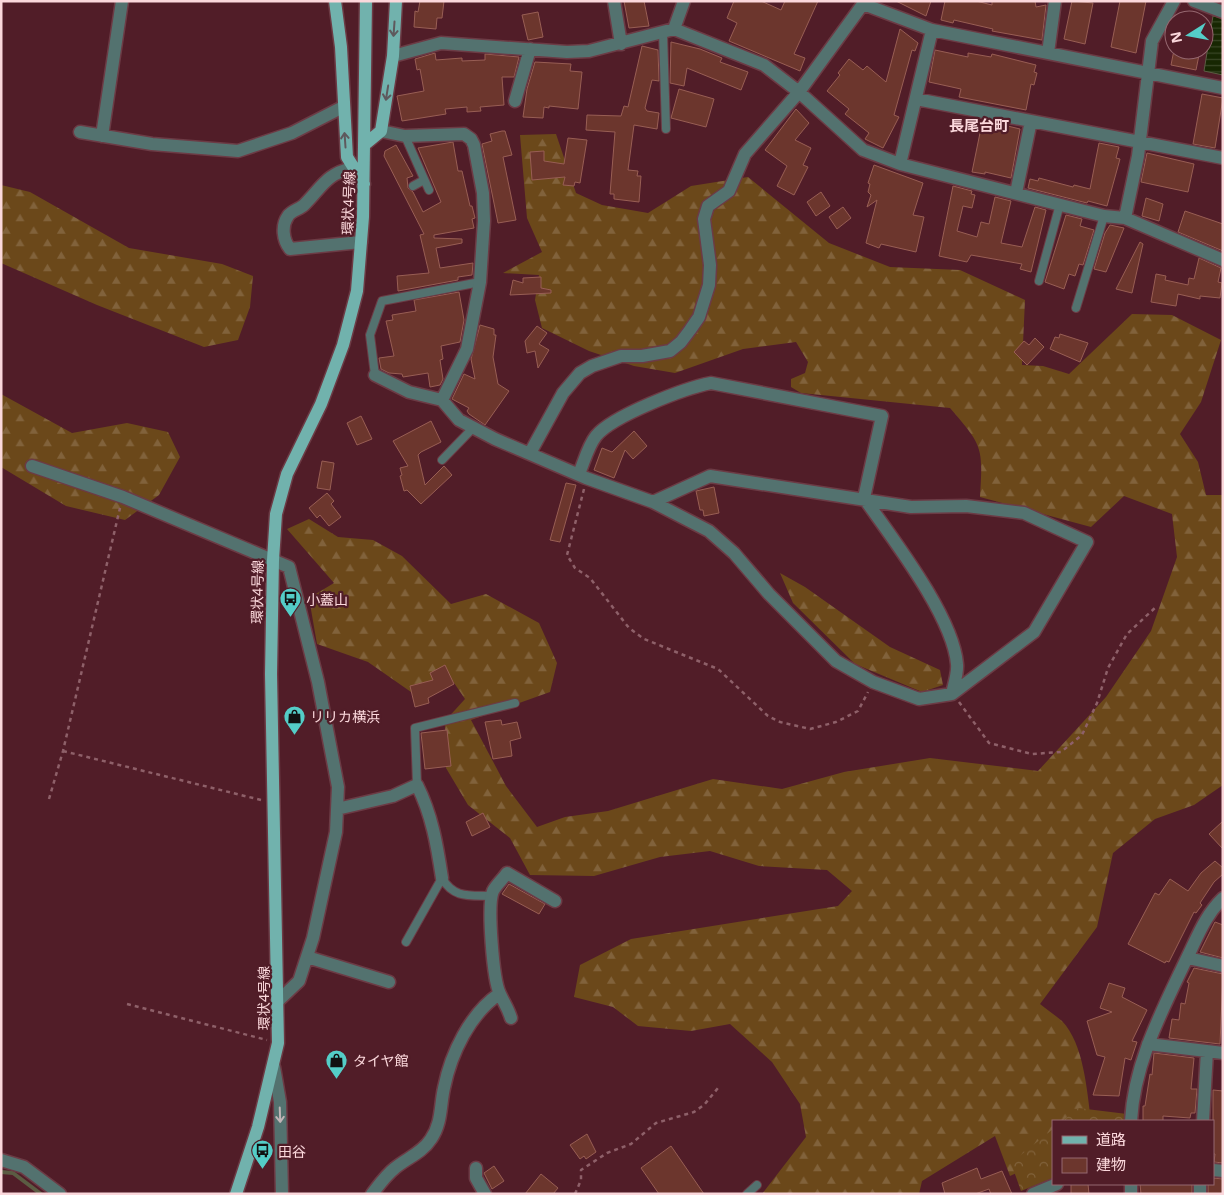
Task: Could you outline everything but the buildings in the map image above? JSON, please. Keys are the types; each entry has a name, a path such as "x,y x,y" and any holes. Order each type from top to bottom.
{"main road":[{"path":"335,1 341,47 347,157 352,168 364,184"},
{"name":"環状4号線","path":"236,1194 258,1127 278,1043 275,803 271,674 272,560 276,514 287,474 321,404 343,345 357,291 364,184 366,1"},
{"path":"364,145 381,130 393,56 396,1"}],"street":[{"path":"102,136 122,1"},
{"path":"614,1 621,44"},
{"path":"668,31 684,1"},
{"path":"1048,53 1055,1"},
{"path":"1125,218 1138,156 1138,142 1149,74 1152,41 1174,1"},
{"path":"1194,1 1223,12"},
{"path":"530,453 562,393 580,373 592,366 622,356 642,356 670,351 681,342 690,330 699,317 709,285 710,265 705,212 708,206 728,191 749,148 800,92 863,4 932,30 1223,88"},
{"path":"900,164 932,30"},
{"path":"393,56 441,43 589,51 668,31 764,65 800,92 863,150 900,164 1104,216 1125,218 1223,260"},
{"path":"515,101 530,49"},
{"path":"916,99 1223,158"},
{"path":"80,132 152,144 238,151 292,133 343,107"},
{"path":"1016,193 1031,121"},
{"path":"381,130 405,136 464,134 471,138 478,161 483,193 484,221 480,282 467,350 442,400"},
{"path":"352,168 337,172 323,182 303,206 288,216 283,234 285,243 290,248 361,242"},
{"path":"375,375 410,392 442,400 459,420 473,428 583,476 653,502 709,531 734,553 769,594 824,652 873,682 919,699 952,694 1034,632 1087,542 1024,513 966,506 911,507 864,498 710,476 653,502"},
{"path":"583,476 595,437 604,426 697,386 711,383 882,416 864,498 918,578 951,634 957,665 952,694"},
{"path":"32,466 123,496 289,567 318,682 338,787 338,808 336,832 299,981 278,1000"},
{"path":"338,808 393,796 417,784 428,807 438,846 442,878"},
{"path":"511,1018 507,1005 499,994 491,932 492,896 507,873 555,900"},
{"path":"1131,1120 1137,1081 1153,1029 1204,922 1223,898"},
{"path":"306,957 390,982"},
{"path":"1188,958 1223,966"},
{"path":"372,1194 395,1168 412,1158 430,1140 439,1122 444,1088 453,1055 484,1004 499,994"},
{"path":"1148,1044 1223,1053"},
{"path":"1203,1120 1207,1051"},
{"path":"274,1066 280,1102 282,1194"},
{"path":"1,1160 24,1167 60,1194"},
{"path":"476,1168 476,1178 485,1194"},
{"path":"1033,1194 1054,1188"}],"lane":[{"path":"666,129 668,31"},
{"path":"405,136 429,190"},
{"path":"413,186 424,180"},
{"path":"1039,282 1060,204"},
{"path":"1076,308 1104,216"},
{"path":"375,375 370,335 382,301 480,282"},
{"path":"442,460 473,428"},
{"path":"417,784 415,728 515,703"},
{"path":"406,942 442,878 448,888 456,892 492,896"},
{"path":"746,1194 757,1185"}],"path":[{"path":"583,476 567,555 574,568 590,578 629,628 644,639 718,669 768,716 780,722 810,729 836,722 858,712 873,682"},
{"path":"49,800 63,751 123,496"},
{"path":"952,694 989,743 1032,754 1061,752 1082,735 1097,703 1108,668 1126,634 1157,606"},
{"path":"63,751 275,803"},
{"path":"127,1004 278,1043"},
{"path":"576,1194 581,1180 581,1170 607,1153 631,1144 656,1123 694,1112 704,1105 718,1088"}],"green space":[{"path":"556,134 576,193 602,205 648,213 691,186 748,177 829,243 890,267 960,270 1025,300 1022,365 1043,366 1069,374 1132,314 1172,315 1221,340 1201,402 1180,434 1198,462 1206,495 1223,495 1223,785 1194,805 1155,819 1113,853 1097,927 1040,1004 1062,1021 1075,1042 1086,1082 1091,1120 1052,1120 1052,1156 1010,1176 995,1136 922,1181 919,1194 762,1194 806,1137 800,1104 772,1062 730,1024 691,1031 638,1026 613,1007 574,997 580,965 631,939 838,906 852,891 827,870 759,866 710,851 660,857 594,876 530,875 510,838 468,805 446,768 445,721 465,699 448,674 411,692 368,662 317,644 309,598 334,583 287,529 309,519 338,537 373,540 402,556 451,604 486,594 539,623 557,663 550,692 471,720 506,786 537,827 565,817 608,811 713,779 782,789 844,772 930,758 1038,771 1106,697 1151,631 1177,557 1172,514 1124,496 1091,527 980,497 981,457 978,448 969,431 950,408 801,393 791,387 791,379 805,373 808,362 796,342 743,349 675,373 634,366 589,351 542,328 535,300 539,275 503,273 542,252 527,218 520,135"},
{"path":"1,185 30,192 129,248 222,264 253,276 250,307 238,340 204,347 97,305 1,263"},
{"path":"1,394 72,433 127,423 168,432 180,457 159,495 125,520 66,506 1,467"},
{"path":"780,573 805,587 890,647 940,670 943,685 922,692 855,664 793,603"},
{"path":"1078,1108 1127,1114 1127,1120 1063,1120"},
{"path":"1052,1130 1052,1178 1021,1191 1011,1163"}],"shaded area":[{"path":"1214,16 1223,18 1223,75 1204,71 1206,60 1214,60"}],"waterway":[{"path":"1,1172 13,1173 41,1194"}],"place":[{"name":"小蓋山","path":"290,618"},
{"name":"リリカ横浜","path":"294,735"},
{"name":"タイヤ館","path":"337,1079"},
{"name":"田谷","path":"262,1170"}],"district":[{"name":"長尾台町","path":"979,125"}]}
